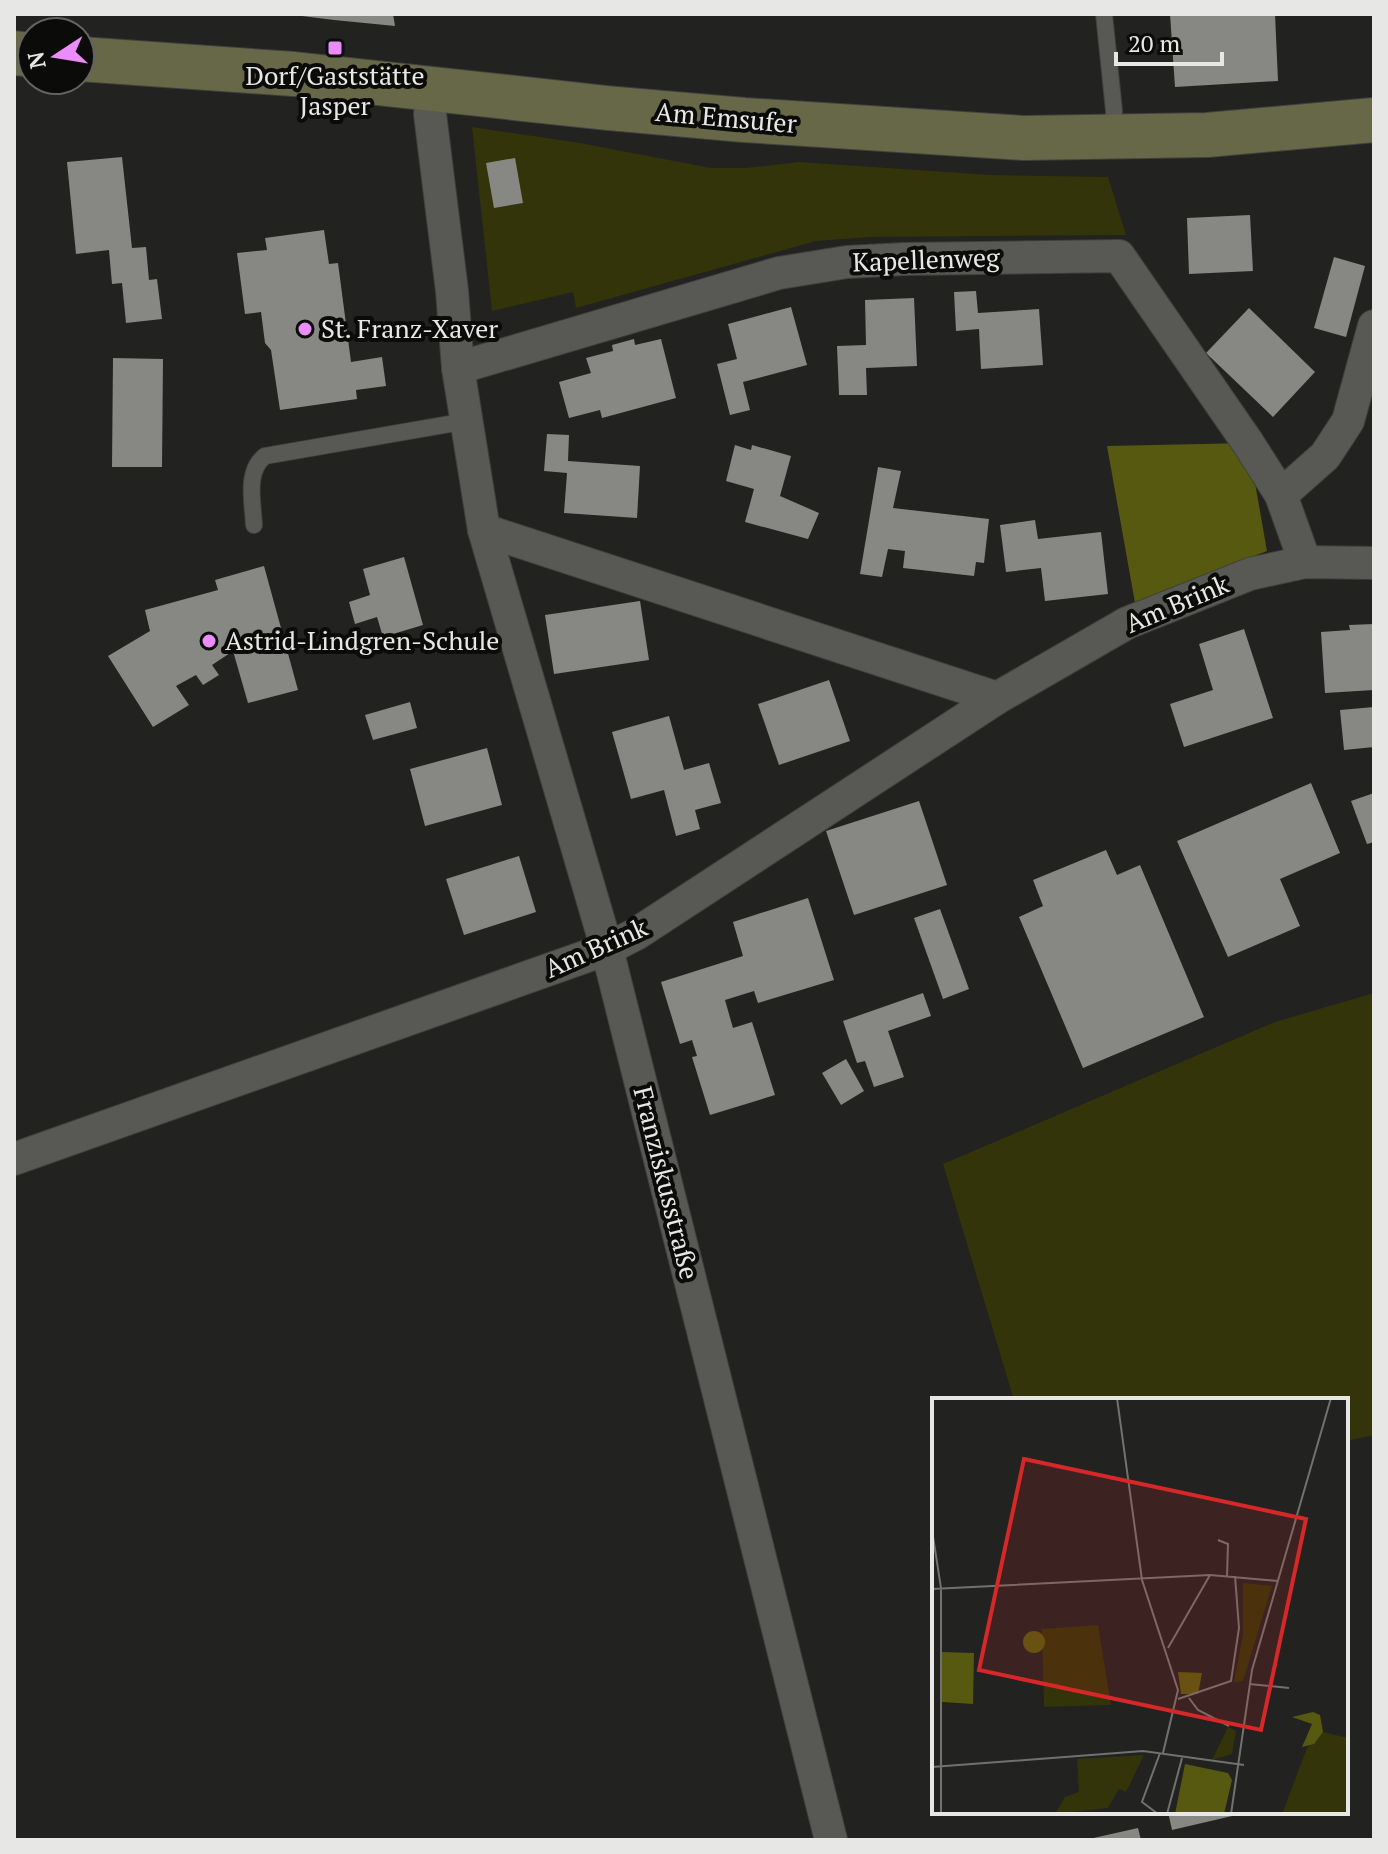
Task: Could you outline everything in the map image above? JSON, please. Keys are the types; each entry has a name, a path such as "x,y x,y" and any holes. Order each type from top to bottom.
{"main road":[{"name":"Am Emsufer","path":"96,60 294,74 607,108 820,126 1024,138 1207,135 1374,120"}],"street":[{"name":"Franziskusstraße","path":"432,90 430,114 452,291 458,368 484,530 607,949 831,1840"},
{"name":"Kapellenweg","path":"458,368 779,273 847,262 905,259 1119,256 1281,495 1305,562"},
{"path":"1281,495 1325,456 1348,421 1374,326"},
{"path":"484,530 997,698"},
{"name":"Am Brink","path":"14,1159 607,949 650,926 997,698 1127,623 1250,574 1305,562 1374,563"}],"lane":[{"path":"1104,14 1114,111 1113,138"},
{"path":"254,525 252,477 257,462 265,456 467,421"}],"shaded area":[{"path":"472,127 580,143 711,168 799,162 991,175 1108,177 1126,235 870,237 816,241 576,308 573,292 492,311"},
{"path":"1248,443 1267,551 1135,603 1107,446"},
{"path":"1374,993 1374,1435 1348,1441 1348,1398 1013,1398 943,1164 1275,1022"}],"building":[{"path":"393,14 395,26 302,16"},
{"path":"1170,14 1275,14 1278,81 1175,87"},
{"path":"122,157 132,248 146,247 149,280 157,279 162,319 126,323 122,283 112,284 109,250 76,254 67,162"},
{"path":"515,158 523,203 494,208 486,163"},
{"path":"1250,215 1253,271 1189,274 1187,218"},
{"name":"St. Franz-Xaver","path":"324,230 329,264 338,263 351,362 382,357 386,386 356,390 357,399 280,410 271,350 265,343 261,312 245,314 237,253 267,250 265,238"},
{"path":"1334,257 1365,266 1346,337 1314,328"},
{"path":"976,291 978,313 1039,309 1043,365 981,369 979,329 956,331 954,292"},
{"path":"914,298 917,366 866,368 867,395 839,395 837,346 866,345 865,300"},
{"path":"791,307 807,365 743,382 750,410 730,415 717,364 737,359 728,324"},
{"path":"1249,308 1315,372 1273,417 1206,353"},
{"path":"634,339 635,345 661,339 676,398 602,418 600,410 569,418 559,382 591,373 586,358 613,351 612,345"},
{"path":"113,358 163,359 162,467 112,467"},
{"path":"547,434 569,435 568,461 640,466 637,518 564,513 567,473 544,471"},
{"path":"735,445 751,450 752,445 791,456 780,496 819,513 808,539 745,522 754,489 726,481"},
{"path":"878,467 901,471 893,508 989,519 984,563 976,562 974,576 903,568 905,551 888,549 882,577 860,574"},
{"path":"1035,520 1038,539 1101,532 1108,594 1045,601 1041,568 1006,572 1000,525"},
{"path":"404,557 423,625 383,637 377,617 355,624 349,602 370,595 363,569"},
{"name":"Astrid-Lindgren-Schule","path":"264,566 298,690 248,703 233,651 212,665 219,675 203,685 196,675 176,686 189,705 153,727 108,656 150,631 145,610 218,590 215,580"},
{"path":"640,601 649,660 554,674 545,615"},
{"path":"1374,624 1374,690 1325,693 1321,632 1350,630 1349,625"},
{"path":"1244,629 1273,718 1184,747 1170,704 1213,690 1199,644"},
{"path":"829,680 850,741 779,765 758,704"},
{"path":"410,702 417,728 373,740 365,715"},
{"path":"1374,707 1374,747 1344,750 1340,710"},
{"path":"669,716 684,770 709,763 721,803 695,810 700,829 676,836 664,790 631,799 612,732"},
{"path":"487,748 502,805 425,826 410,769"},
{"path":"1311,783 1340,853 1280,879 1300,926 1228,957 1177,841"},
{"path":"1374,793 1374,842 1367,844 1351,801"},
{"path":"919,801 947,885 854,915 826,831"},
{"path":"1106,850 1117,875 1140,865 1204,1017 1083,1068 1019,917 1043,906 1033,880"},
{"path":"519,856 536,912 464,935 446,879"},
{"path":"808,898 834,980 758,1003 754,991 725,1000 733,1028 752,1022 775,1095 710,1115 692,1057 697,1056 692,1040 680,1044 661,982 743,956 733,922"},
{"path":"940,909 969,989 943,999 914,918"},
{"path":"923,993 931,1016 888,1031 904,1077 874,1087 865,1061 857,1063 843,1021"},
{"path":"846,1059 864,1091 841,1105 822,1073"},
{"path":"1168,1814 1241,1814 1172,1830"},
{"path":"1138,1828 1141,1840 1089,1840 1089,1839"}],"place":[{"name":"Dorf/Gaststätte Jasper","path":"335,48"},
{"name":"St. Franz-Xaver","path":"305,329"},
{"name":"Astrid-Lindgren-Schule","path":"209,641"}]}
